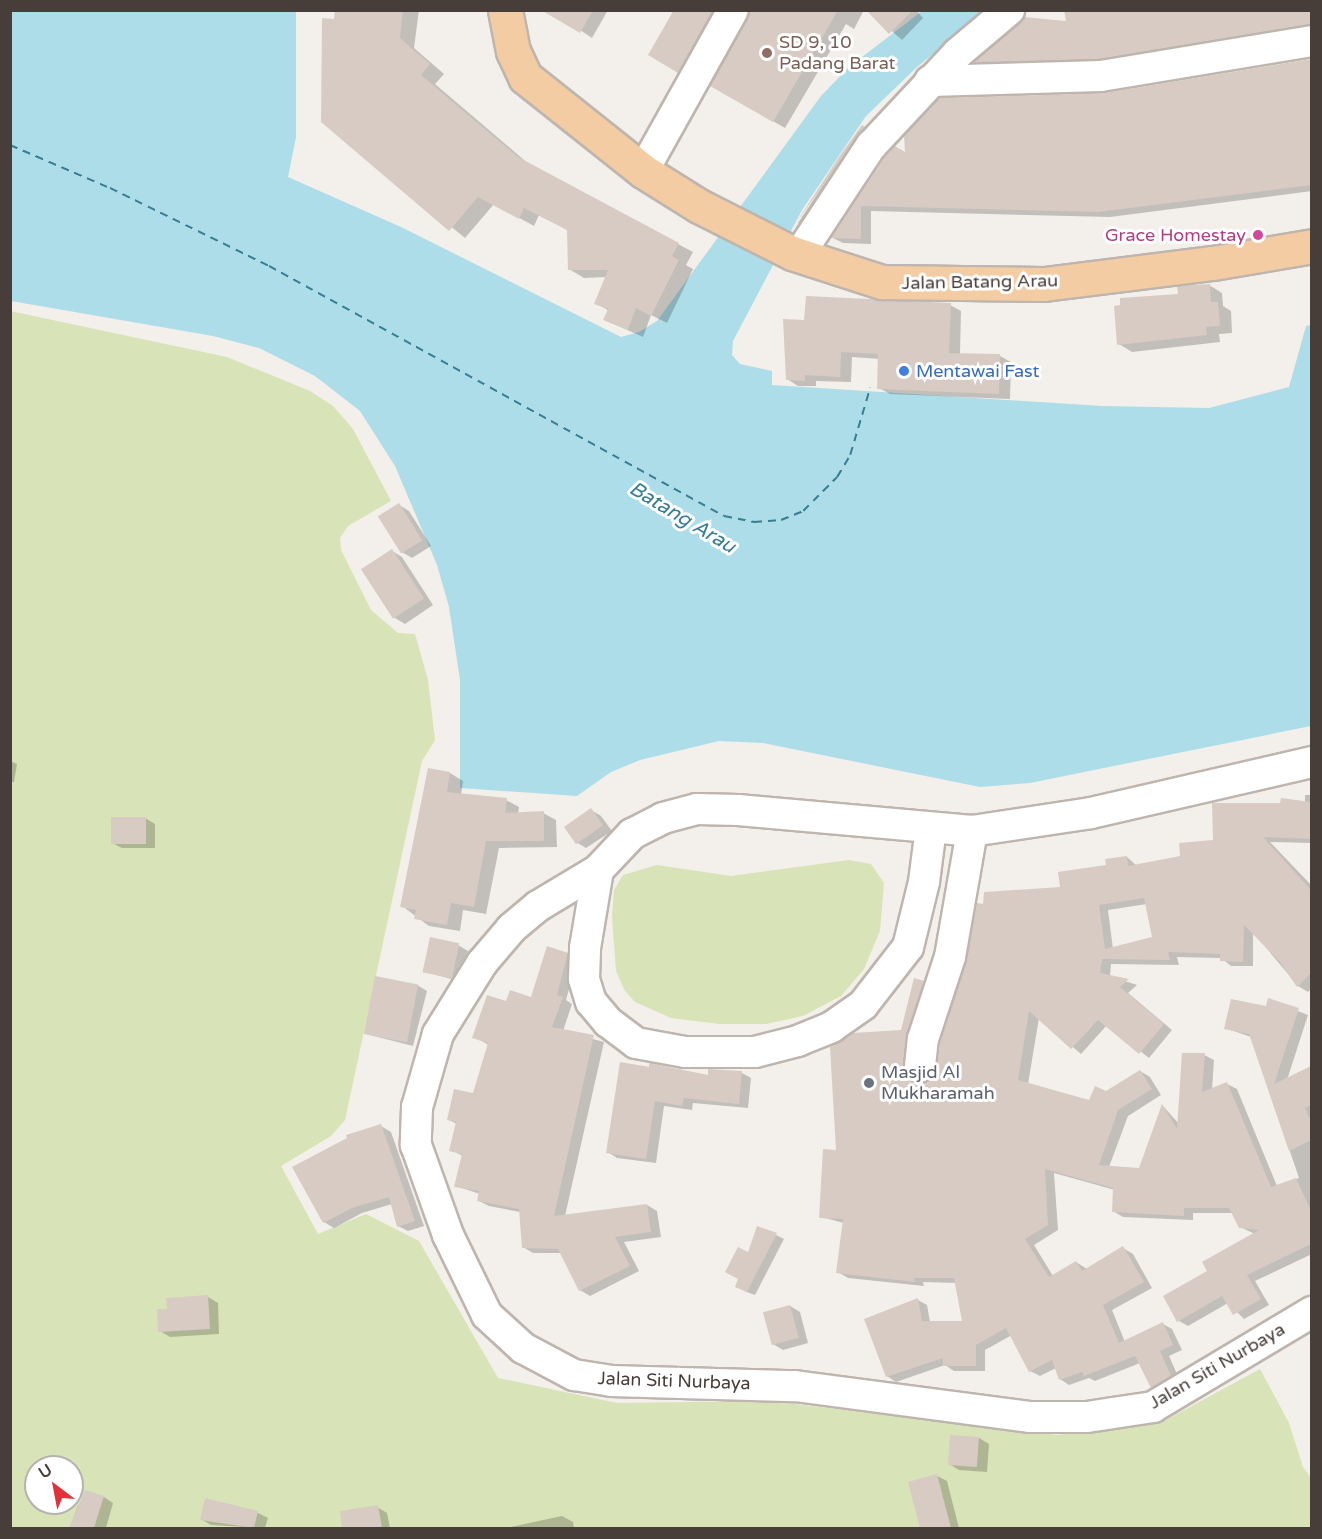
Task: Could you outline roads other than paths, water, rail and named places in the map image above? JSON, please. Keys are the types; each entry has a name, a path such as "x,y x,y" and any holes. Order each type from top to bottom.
{"main road":[{"name":"Jalan Batang Arau","path":"505,10 513,51 525,77 643,171 699,206 795,254 882,282 964,285 1044,284 1213,263 1311,246"}],"street":[{"path":"643,171 733,10"},
{"path":"795,254 871,146 930,81 980,32 1009,10"},
{"path":"930,81 1101,76 1311,41"},
{"path":"931,828 924,882 908,947 890,975 863,1005 832,1027 798,1041 755,1052 685,1052 636,1042 608,1022 591,1002 584,979 589,909 598,870 632,834 663,818 697,809 847,817 972,831 1091,813 1311,762"},
{"path":"920,1066 923,1039 950,957 972,831"},
{"name":"Jalan Siti Nurbaya","path":"598,870 538,906 511,929 482,963 438,1035 417,1107 416,1145 447,1235 488,1315 523,1348 574,1375 611,1381 795,1386 1029,1418 1087,1417 1153,1407 1311,1312"}],"water":[{"name":"Batang Arau","path":"10,11 296,11 296,137 288,177 401,227 621,337 639,332 657,321 821,96 849,67 922,11 986,11 917,67 866,116 802,210 733,341 732,355 740,364 772,371 772,385 1102,406 1209,408 1289,387 1306,326 1311,325 1311,726 1030,783 980,787 763,743 719,741 640,760 611,772 577,796 460,788 460,680 449,607 437,565 395,466 360,411 315,376 259,348 213,336 11,301"}],"place":[{"name":"SD 9, 10 Padang Barat","path":"767,53"},
{"name":"Grace Homestay","path":"1258,235"},
{"name":"Mentawai Fast","path":"904,371"},
{"name":"Masjid Al Mukharamah","path":"869,1083"}]}
